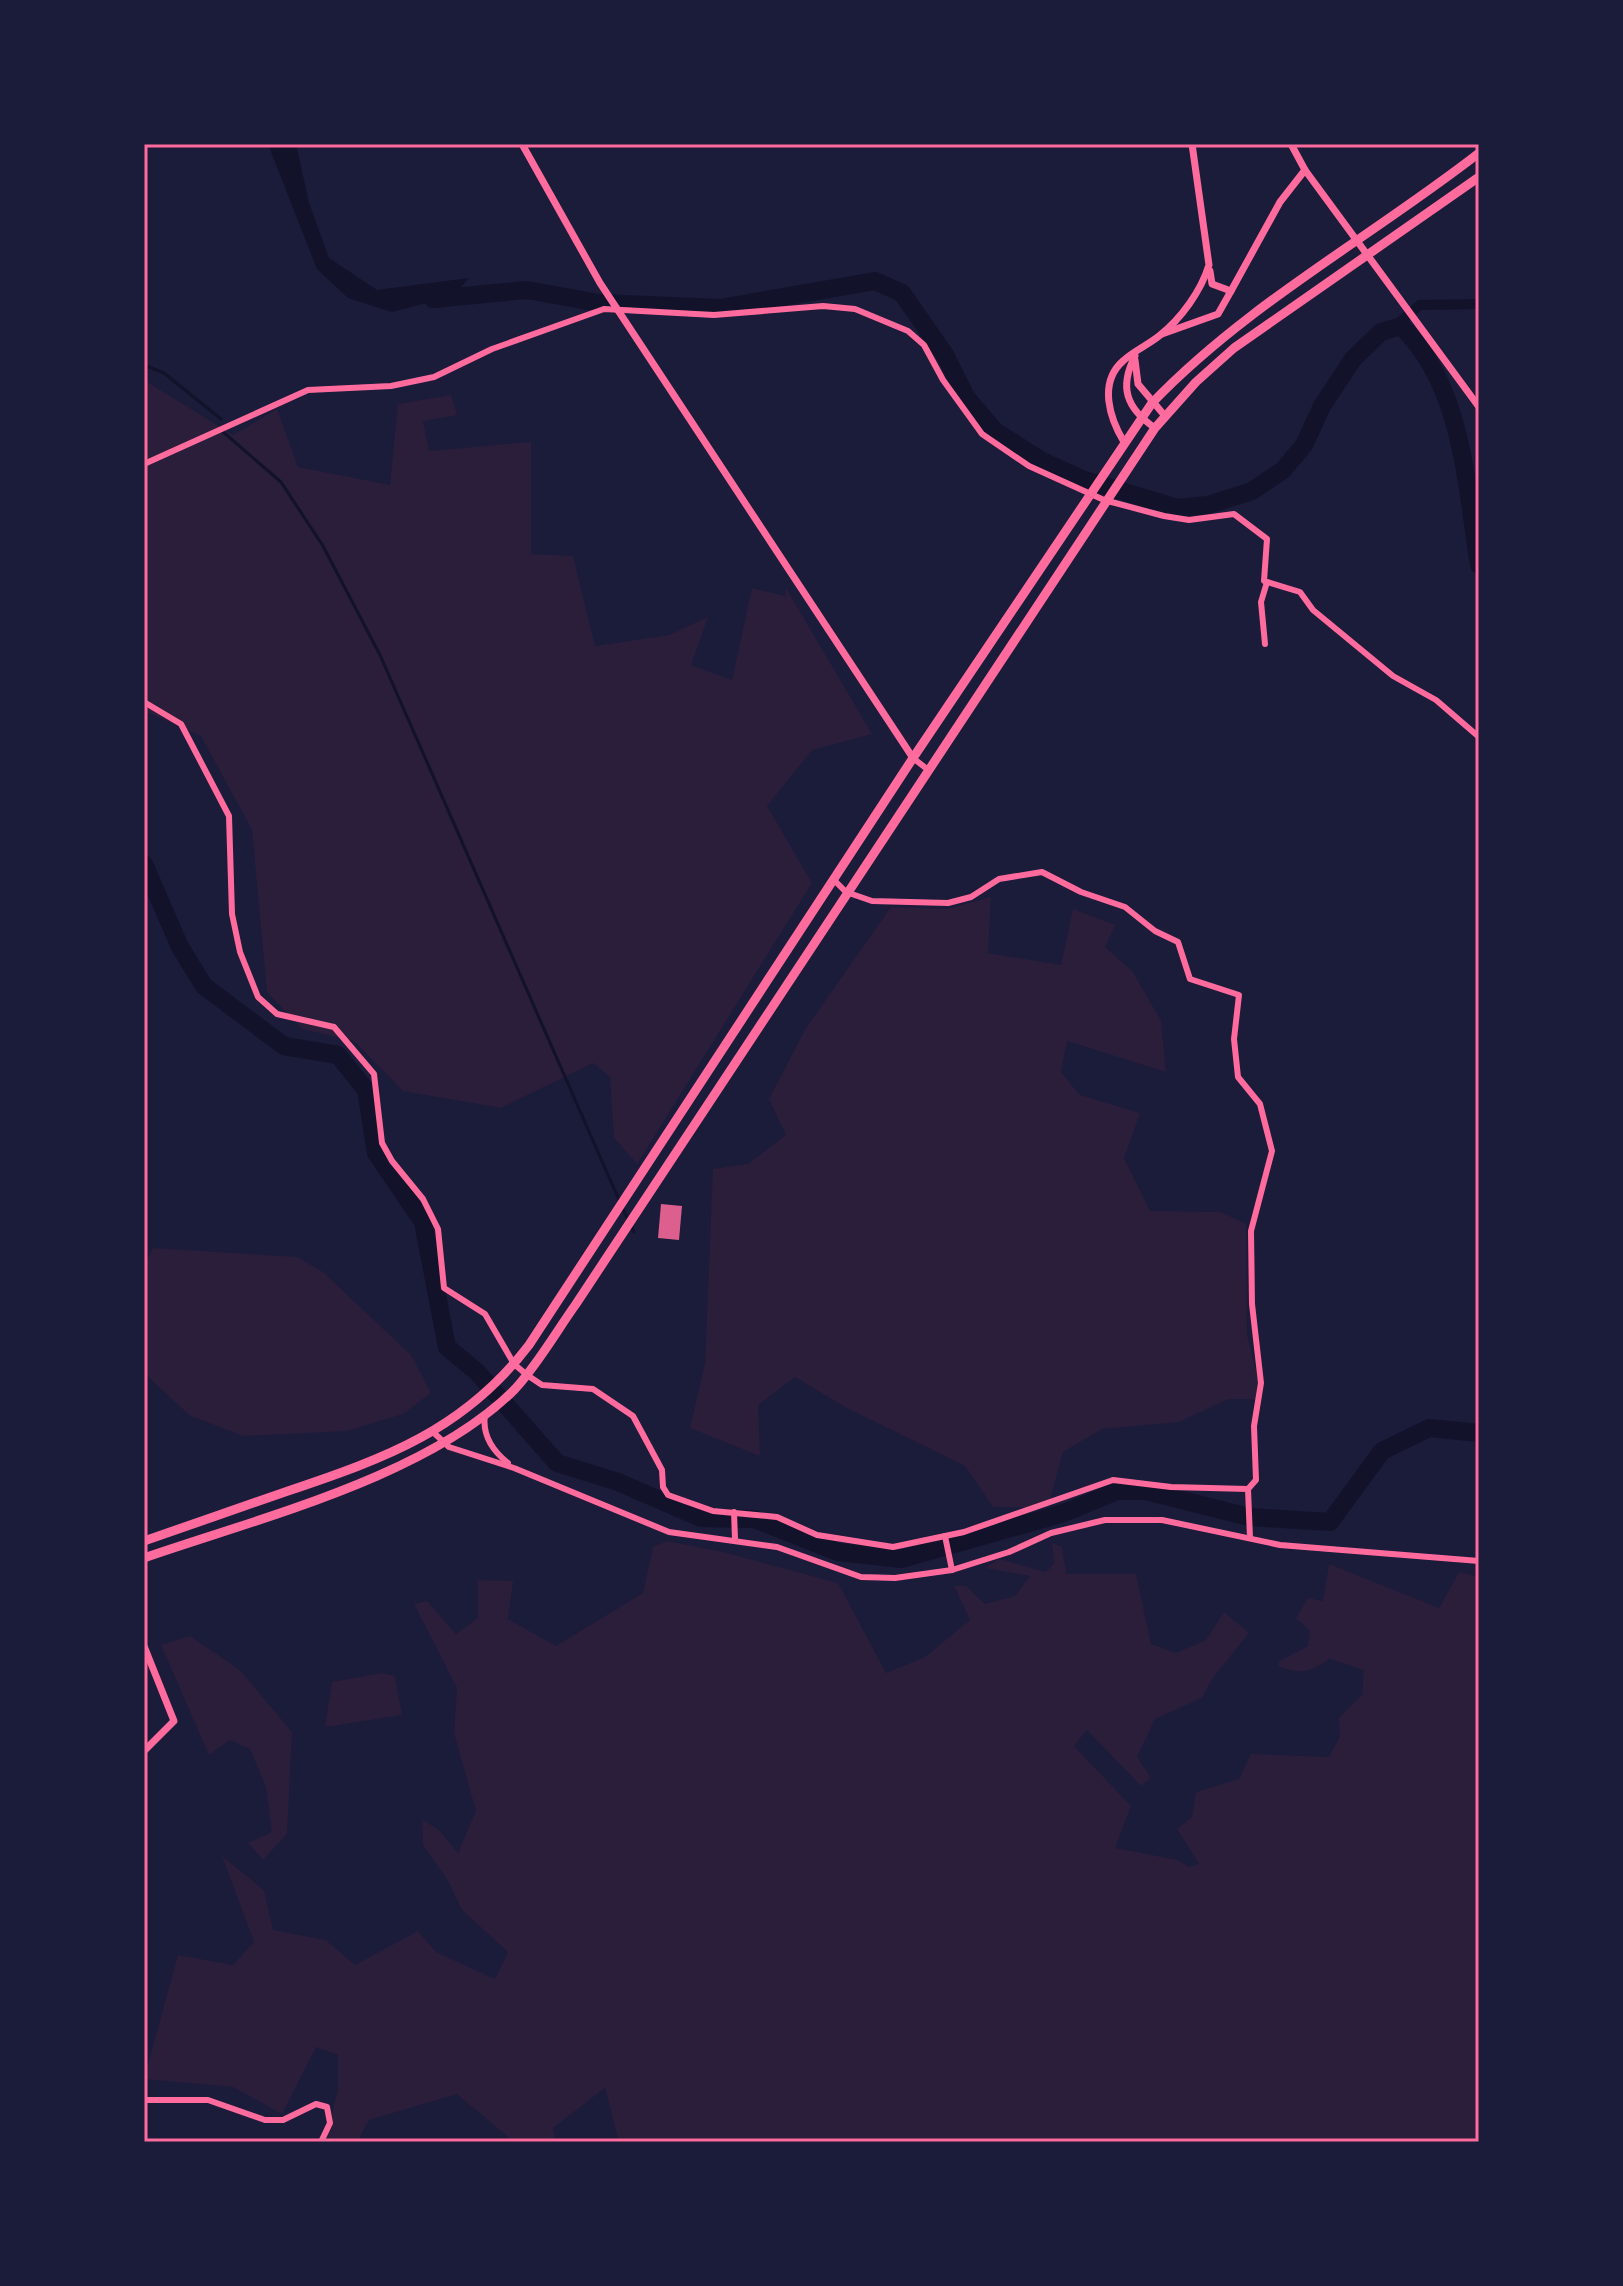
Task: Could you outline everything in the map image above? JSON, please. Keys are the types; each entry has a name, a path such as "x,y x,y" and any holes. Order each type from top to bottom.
{"main road":[{"path":"144,1541 384,1458 433,1432 482,1398 514,1364 913,758 1152,403 1184,370 1225,336 1479,153"},
{"path":"144,1558 390,1471 446,1442 489,1412 514,1389 527,1375 1155,428 1234,348 1479,177"}],"street":[{"path":"522,144 618,308 913,758 927,769"},
{"path":"1192,144 1212,284 1231,291"},
{"path":"1291,144 1305,170 1479,407"},
{"path":"1162,334 1218,314 1280,202 1305,170"},
{"path":"1124,442 1110,415 1109,388 1122,361 1162,334 1186,308 1205,279 1209,265"},
{"path":"144,464 308,390 391,386 434,377 530,334 604,309 714,315 823,306 875,315 908,331 924,345 943,380 982,434 1029,466 1106,498 1189,520 1234,514 1267,539 1263,577 1267,582 1300,592 1313,610 1393,676 1436,700 1479,737"},
{"path":"1136,354 1138,384 1165,416"},
{"path":"1136,354 1124,384 1128,404 1155,428"},
{"path":"1265,644 1261,602 1267,582"},
{"path":"144,702 181,724 229,816 232,914 240,952 258,997 277,1014 334,1027 374,1074 382,1143 392,1161 423,1199 438,1229 444,1288 485,1314 514,1364 527,1375 542,1385 593,1389 633,1416 662,1470 663,1487 668,1495 713,1511 777,1517 817,1535 893,1547 945,1536 1113,1480 1171,1487 1248,1489"},
{"path":"834,880 846,892 872,901 948,903 971,897 999,879 1042,872 1081,892 1125,907 1155,931 1178,942 1190,979 1239,995 1234,1039 1238,1077 1260,1104 1272,1151 1251,1231 1252,1304 1261,1383 1254,1426 1256,1480 1248,1489 1250,1538"},
{"path":"489,1412 487,1437 497,1455 514,1468"},
{"path":"433,1432 449,1447 514,1468 669,1532 777,1547 861,1577 895,1578 952,1570 1009,1552 1051,1533 1105,1520 1162,1520 1280,1545 1479,1561"},
{"path":"734,1512 735,1539"},
{"path":"945,1536 952,1570"},
{"path":"144,1646 174,1721 144,1751"},
{"path":"144,2100 208,2100 265,2120 283,2120 316,2104 327,2107 330,2123 321,2142"}],"shaded area":[{"path":"268,144 296,144 309,203 329,258 377,290 469,278 453,296 392,312 348,298 317,269"},
{"path":"144,380 233,435 277,409 298,467 390,485 398,404 451,395 457,415 423,421 429,451 531,442 531,554 573,556 595,646 669,635 708,617 691,665 732,680 752,588 785,596 786,588 872,734 812,750 767,806 812,883 637,1164 614,1138 610,1077 593,1063 501,1108 403,1091 354,1041 302,1029 267,992 252,830 201,736 144,711"},
{"path":"991,897 988,953 1061,965 1073,909 1115,925 1105,947 1133,972 1161,1021 1166,1072 1067,1041 1061,1072 1080,1095 1140,1113 1124,1158 1150,1211 1221,1212 1246,1224 1247,1335 1263,1399 1228,1399 1179,1422 1102,1429 1063,1452 1048,1507 993,1507 965,1466 845,1407 795,1377 758,1405 760,1456 690,1428 705,1363 713,1169 748,1164 786,1135 769,1099 806,1028 891,907 947,909"},
{"path":"153,1248 297,1257 323,1272 411,1355 431,1393 403,1414 347,1431 243,1436 189,1415 144,1373 144,1265"},
{"path":"667,1541 723,1552 838,1583 886,1673 925,1657 970,1620 954,1586 966,1586 985,1604 1015,1596 1030,1576 985,1568 999,1559 1046,1572 1054,1563 1052,1543 1062,1547 1066,1574 1136,1574 1151,1644 1176,1653 1206,1640 1224,1612 1249,1633 1212,1679 1202,1698 1155,1719 1137,1757 1151,1778 1141,1786 1087,1730 1074,1746 1131,1806 1115,1848 1178,1860 1189,1867 1199,1864 1177,1829 1192,1817 1196,1792 1239,1779 1251,1754 1329,1757 1340,1736 1339,1718 1362,1695 1364,1670 1330,1659 1305,1671 1278,1666 1279,1661 1308,1646 1310,1631 1296,1618 1308,1598 1323,1601 1329,1564 1439,1608 1459,1572 1479,1577 1479,2142 619,2142 605,2088 553,2128 556,2142 514,2142 457,2094 369,2120 357,2142 326,2142 338,2088 338,2055 316,2047 282,2114 233,2087 144,2079 178,1955 233,1965 254,1942 222,1856 264,1890 273,1930 326,1940 355,1965 418,1931 436,1952 495,1979 508,1952 462,1910 447,1879 423,1845 422,1819 439,1830 458,1853 476,1811 454,1733 457,1688 414,1604 427,1601 456,1634 478,1618 478,1580 513,1581 508,1619 556,1646 643,1593 653,1547"},
{"path":"190,1636 240,1670 292,1732 287,1834 263,1860 248,1843 272,1832 266,1787 250,1749 230,1740 209,1755 161,1645"},
{"path":"382,1673 395,1676 402,1715 325,1727 332,1682"}],"building":[{"path":"661,1204 682,1206 679,1240 658,1238"}],"waterway":[{"path":"433,299 527,290 599,303 720,308 875,281 902,293 945,355 966,397 995,431 1042,461 1082,479 1178,508 1208,505 1252,491 1283,470 1304,445 1322,406 1353,359 1381,332 1401,326 1422,350 1438,377 1449,407 1465,470 1479,565"},
{"path":"1394,327 1420,305 1479,304"},
{"path":"144,365 164,373 221,419"},
{"path":"222,431 281,482 323,546 380,655 619,1200"},
{"path":"144,864 180,947 204,986 284,1046 338,1055 366,1090 376,1153 423,1222 447,1347 477,1372 557,1463 618,1482 701,1518 754,1519 838,1552 901,1559 1064,1513 1117,1491 1146,1491 1249,1517 1330,1522 1382,1451 1429,1428 1479,1433"},
{"path":"622,1207 634,1232"}]}
